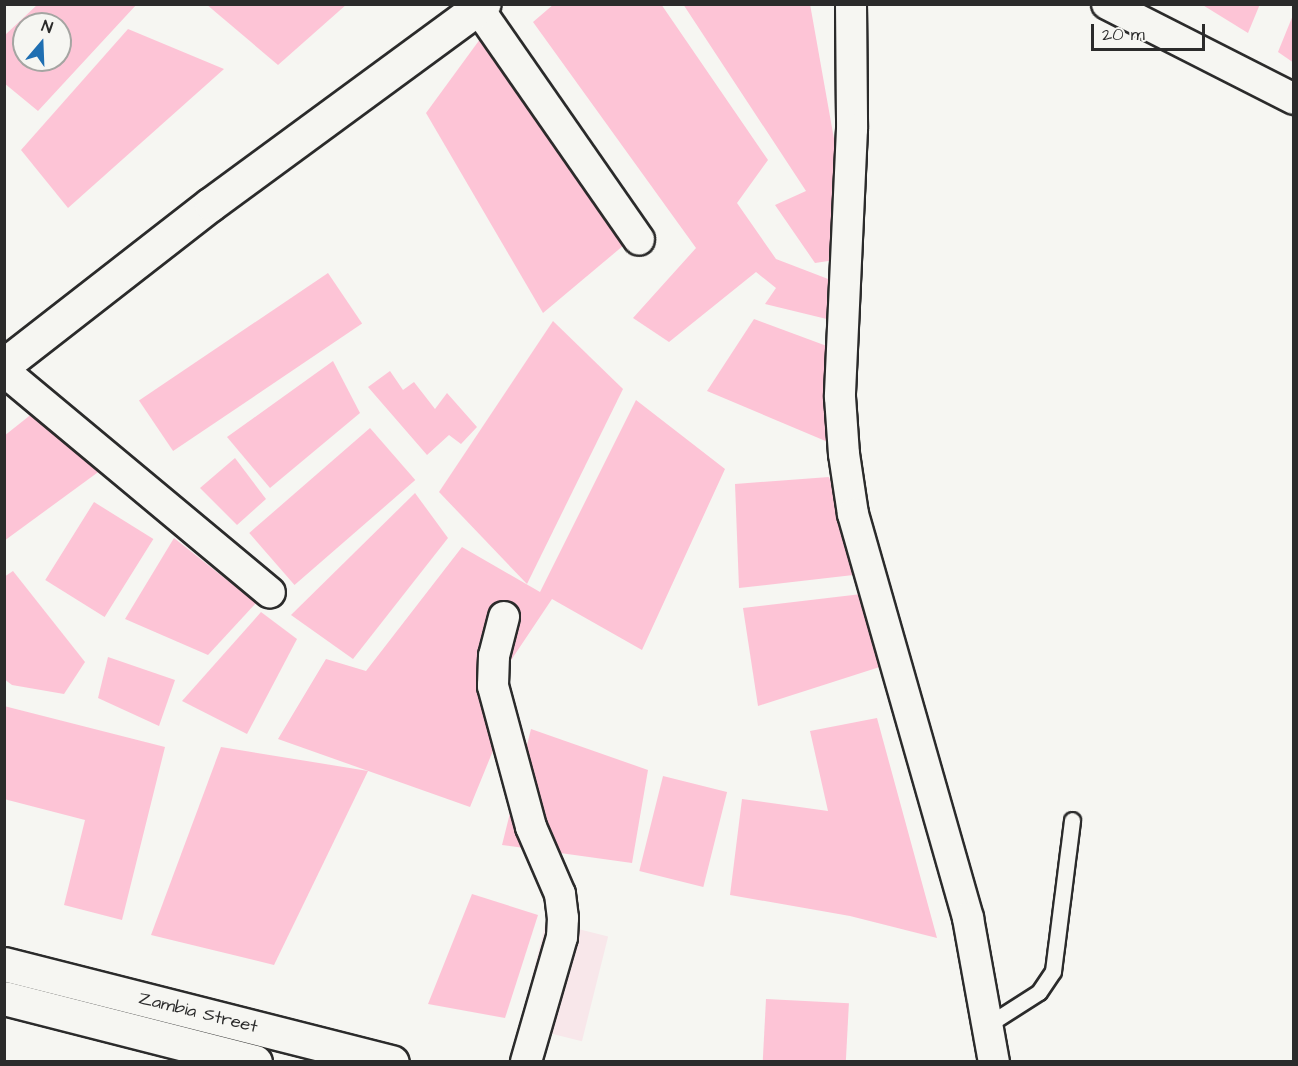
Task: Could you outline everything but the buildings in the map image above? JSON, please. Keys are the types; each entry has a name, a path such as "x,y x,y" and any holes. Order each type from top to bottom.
{"main road":[{"path":"4,365 211,204 481,6"},
{"name":"Zambia Street","path":"4,964 392,1062"},
{"name":"Zambia Street","path":"4,998 255,1062"}],"street":[{"path":"851,4 852,129 840,397 844,454 853,514 968,918 989,1024 994,1062"},
{"path":"1107,4 1293,99"},
{"path":"481,6 639,240"},
{"path":"4,371 270,593"},
{"path":"504,617 494,656 493,686 531,827 560,894 563,918 562,937 526,1062"}],"lane":[{"path":"989,1024 1039,992 1053,971 1072,820"}],"shaded area":[{"path":"546,921 608,936 582,1041 520,1026"}]}
